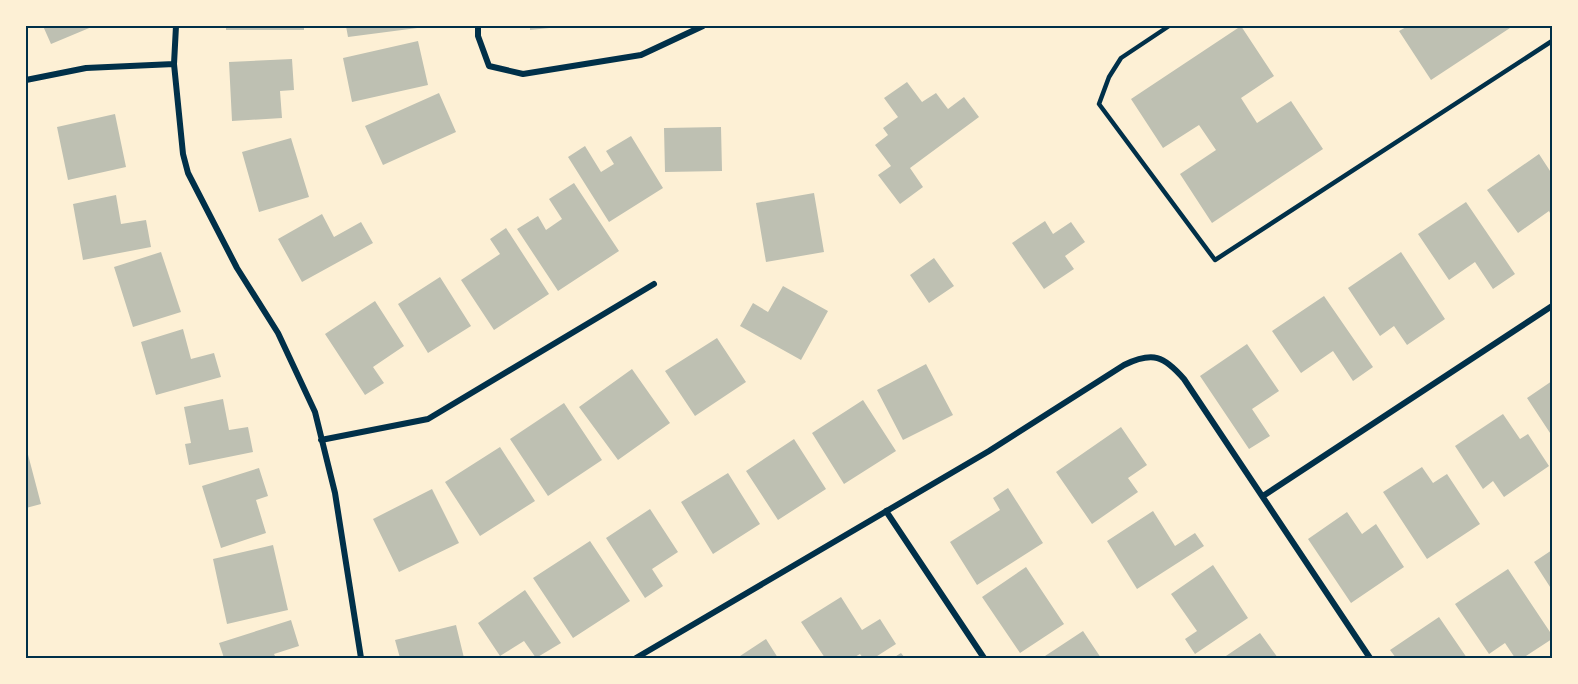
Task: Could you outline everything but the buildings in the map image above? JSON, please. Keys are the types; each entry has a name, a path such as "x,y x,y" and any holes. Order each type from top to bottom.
{"street":[{"path":"176,26 174,64 183,154 188,173 237,268 278,333 315,412 335,493 361,658"},
{"path":"478,26 478,36 489,66 523,74 641,55 703,26"},
{"path":"26,80 86,68 174,64"},
{"path":"321,440 428,419 654,284"},
{"path":"1263,496 1552,306"},
{"path":"636,658 989,451 1124,365 1140,357 1157,357 1171,364 1184,379 1370,658"},
{"path":"886,511 984,658"}],"lane":[{"path":"1169,26 1121,58 1109,77 1099,105 1215,260 1552,41"}]}
